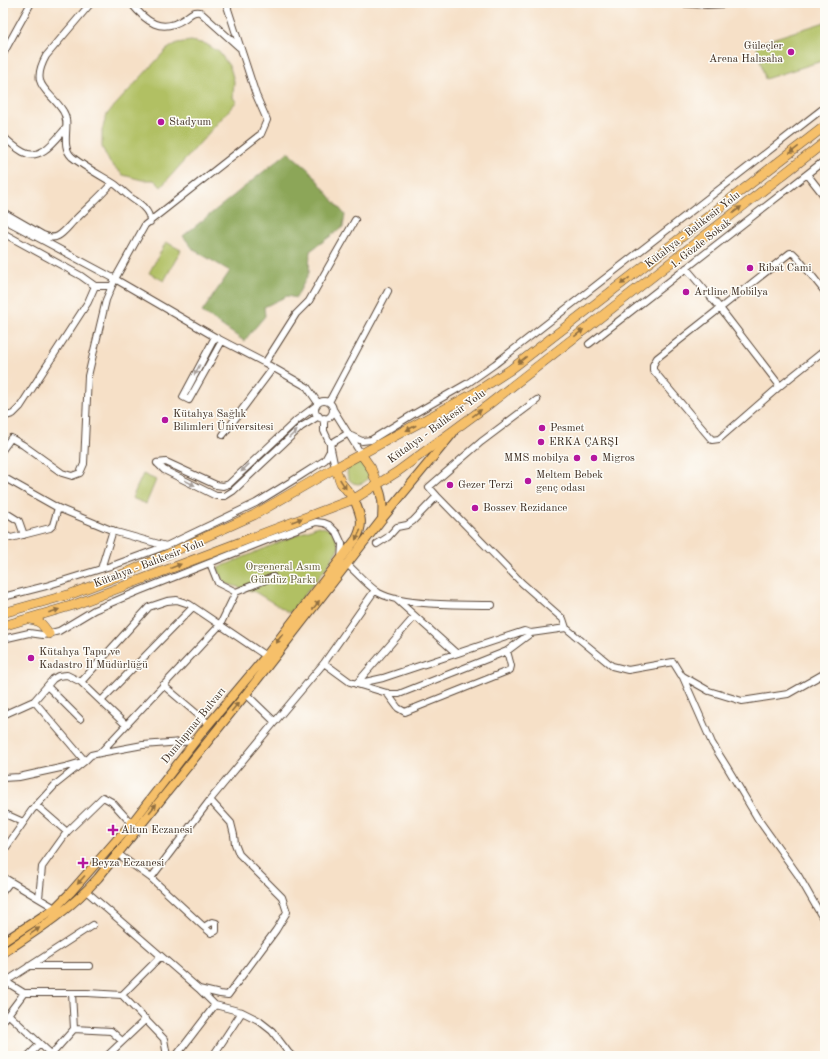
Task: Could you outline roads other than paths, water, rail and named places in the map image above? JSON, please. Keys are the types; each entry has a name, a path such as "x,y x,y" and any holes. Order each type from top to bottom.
{"highway":[{"name":"Kütahya - Balıkesir Yolu","path":"3,613 71,594 126,573 254,515 334,465 361,454 467,397 510,370 825,126"},
{"name":"Kütahya - Balıkesir Yolu","path":"3,626 74,605 354,499 415,460 458,428 825,142"},
{"path":"361,454 371,468 377,484"},
{"path":"334,465 341,483 354,499"},
{"path":"29,619 36,620 49,634"}],"main road":[{"name":"Dumlupınar Bulvarı","path":"3,942 55,908 132,823 209,724 458,428"},
{"path":"377,484 382,493 382,519"},
{"name":"Dumlupınar Bulvarı","path":"3,953 63,912 86,892 246,694 344,562 362,528 361,517 354,499"}],"street":[{"path":"3,54 31,3"},
{"path":"91,3 48,53 41,65 39,74 40,83 66,115 67,146 71,156 112,183 145,209 150,222"},
{"path":"131,3 146,20 158,26 164,27 181,21 193,12 200,12 240,48"},
{"path":"3,449 11,438 23,444 62,473 72,476 80,473 84,464 88,376 106,300 115,279 145,225 261,134 267,120 256,95 226,3"},
{"path":"673,3 745,3"},
{"path":"347,434 362,441 371,440 468,383 495,364 825,107"},
{"path":"3,136 23,152 35,155 44,151 66,128"},
{"name":"1. Gözde Sokak","path":"589,344 825,160"},
{"path":"808,174 825,197"},
{"path":"3,212 43,235 53,238 62,233 76,218 103,194 112,183"},
{"path":"3,218 307,387 317,404 316,411 321,417 324,431 330,444 334,465"},
{"path":"265,363 296,314 309,301 355,220"},
{"path":"3,232 81,276 95,286 112,286"},
{"path":"825,292 797,257 793,253 790,253 658,358 653,365 654,370 712,440 719,439 780,386 825,350"},
{"path":"686,268 720,308 780,386"},
{"path":"3,417 13,414 20,407 88,302 95,286"},
{"path":"329,402 388,291"},
{"path":"215,337 183,397 189,400 222,341"},
{"path":"223,435 273,368"},
{"path":"537,400 481,442 429,487 522,583 563,618 566,628 612,666 628,670 673,662 682,674 712,743 758,819 798,875 825,922"},
{"path":"333,409 331,415 321,417 301,427 237,487 225,496 216,496 164,470 157,463 166,462 216,485 223,486 229,484 297,420 323,401 331,404 347,434 361,454"},
{"path":"330,444 347,434"},
{"path":"3,597 46,586 166,546 256,503 325,460 330,450 330,444"},
{"path":"325,460 334,465"},
{"path":"3,477 58,508 113,530 166,546"},
{"path":"377,544 388,537 397,527 407,526 437,496"},
{"path":"3,535 12,538 50,528 53,525 58,508"},
{"path":"3,511 19,521 24,535"},
{"path":"3,639 29,633 42,635 59,631 94,610 270,539 312,523 320,522 333,528 340,538 344,562 379,593 396,599 468,605 492,605"},
{"path":"100,569 113,530"},
{"path":"210,563 218,583 236,592"},
{"path":"100,753 220,625 236,592 273,577"},
{"path":"151,878 210,800 324,664 375,590"},
{"path":"396,599 456,653"},
{"path":"81,682 149,607 167,601 177,600 189,604 266,656"},
{"path":"101,701 193,607"},
{"path":"356,684 415,616"},
{"path":"356,684 383,678 524,631 531,633 566,628"},
{"path":"324,664 350,682 399,694 507,651 531,633"},
{"path":"387,692 398,708 405,712 510,670 511,666 507,651"},
{"path":"682,674 709,691 742,701 788,694 825,673"},
{"path":"3,715 34,701 53,679 58,676 67,675 81,682 126,726"},
{"path":"163,685 209,724"},
{"path":"47,686 80,719"},
{"path":"246,694 275,722"},
{"path":"34,701 84,761"},
{"path":"3,852 36,805 56,785 91,755 143,745 195,741"},
{"path":"3,778 19,777 65,767 84,761"},
{"path":"39,898 42,867 67,832 103,797 112,802 132,823"},
{"path":"199,989 228,995 276,930 287,912 282,897 239,854 234,844 234,835 230,823 210,800"},
{"path":"36,805 67,832"},
{"path":"3,813 23,822"},
{"path":"118,854 151,878 204,927"},
{"path":"3,877 55,908"},
{"path":"3,891 10,882"},
{"path":"86,892 199,989 215,1005 242,1012 258,1020 272,1031 292,1056"},
{"path":"94,925 4,981 24,993 122,995 164,1039 167,1056"},
{"path":"122,995 161,956"},
{"path":"29,966 90,966"},
{"path":"3,1021 24,993"},
{"path":"8,1014 51,1055 74,1029 72,993"},
{"path":"176,1056 215,1005"},
{"path":"213,1056 242,1012"},
{"path":"107,1056 146,1019"},
{"path":"74,1029 111,1031 122,1041"},
{"path":"28,1056 40,1044"}],"place":[{"name":"Güleçler Arena Halısaha","path":"791,52"},
{"name":"Stadyum","path":"161,122"},
{"name":"Ribat Cami","path":"750,268"},
{"name":"Artline Mobilya","path":"686,292"},
{"name":"Kütahya Sağlık Bilimleri Üniversitesi","path":"165,420"},
{"name":"Pesmet","path":"542,428"},
{"name":"ERKA ÇARŞI","path":"541,442"},
{"name":"MMS mobilya","path":"577,458"},
{"name":"Migros","path":"594,458"},
{"name":"Meltem Bebek genç odası","path":"528,481"},
{"name":"Gezer Terzi","path":"450,485"},
{"name":"Bossev Rezidance","path":"475,508"},
{"name":"Kütahya Tapu ve Kadastro İl Müdürlüğü","path":"31,658"},
{"name":"Altun Eczanesi","path":"113,830"},
{"name":"Beyza Eczanesi","path":"83,863"}],"park label":[{"name":"Orgeneral Asım Gündüz Parkı","path":"283,573"}]}
